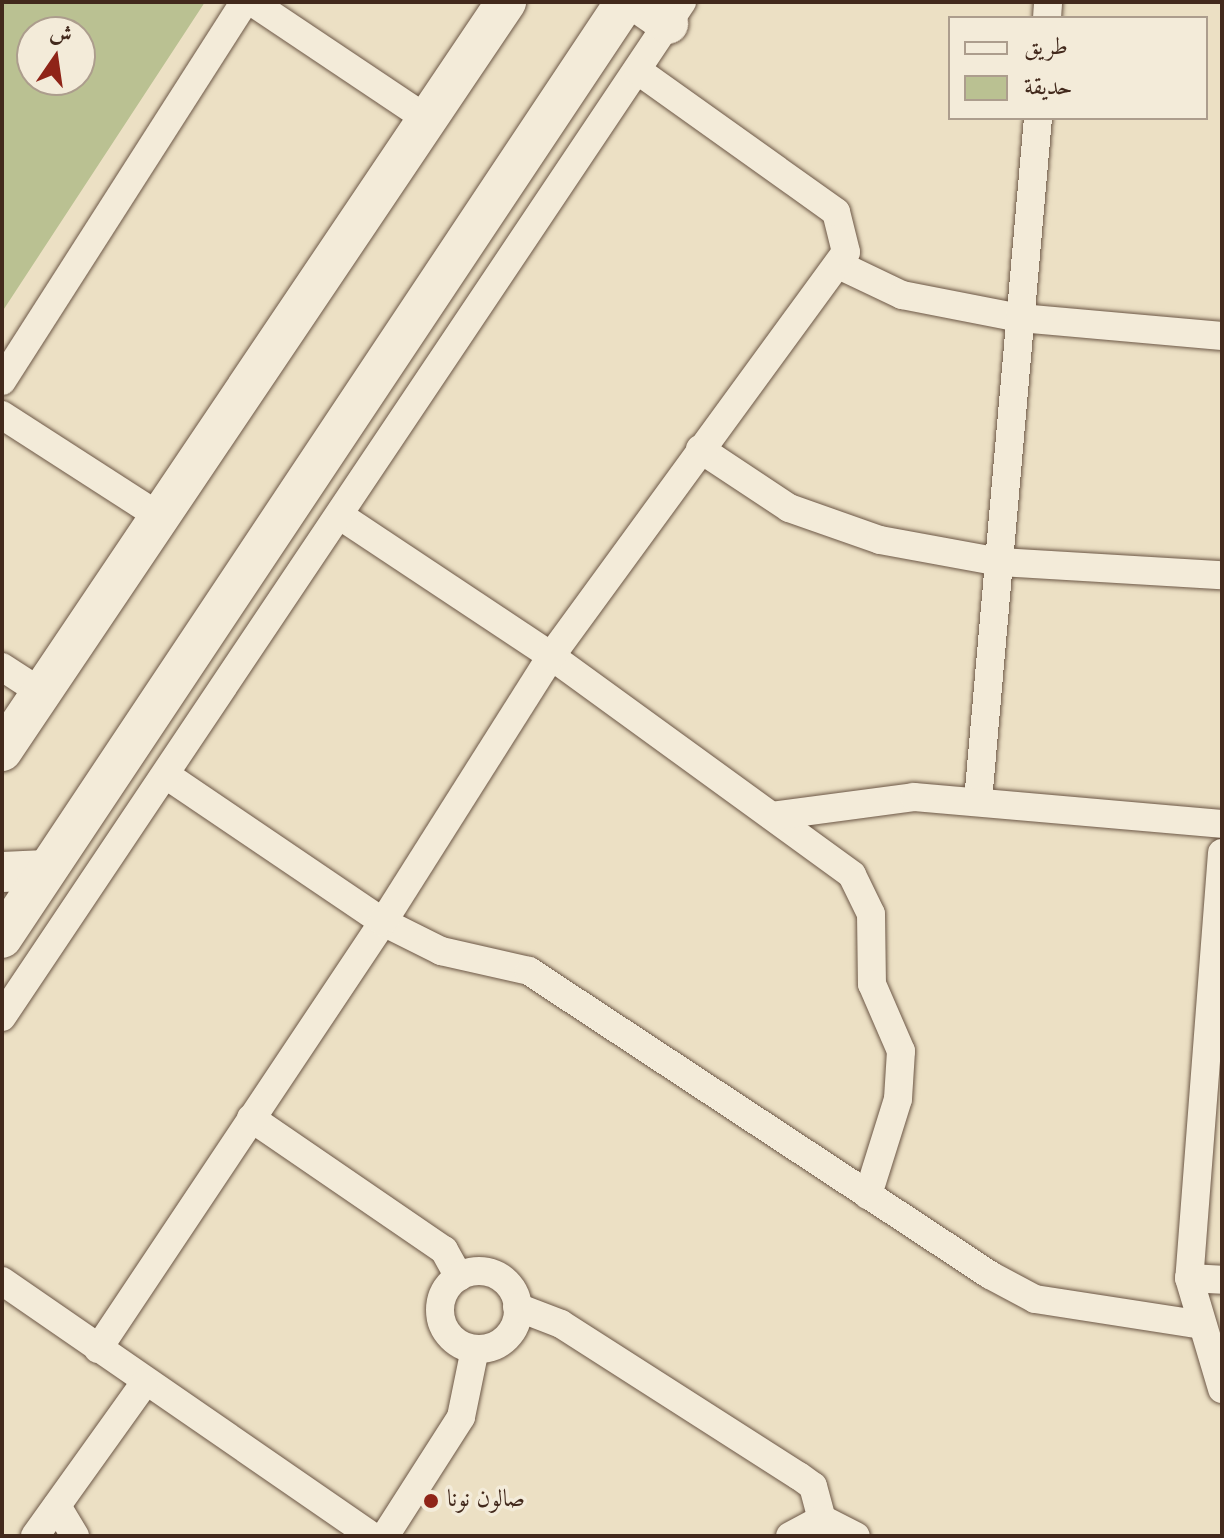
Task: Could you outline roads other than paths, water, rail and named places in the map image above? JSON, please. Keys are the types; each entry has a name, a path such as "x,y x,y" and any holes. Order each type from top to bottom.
{"main road":[{"path":"2,751 506,2"},
{"path":"2,938 625,2"},
{"path":"2,872 46,870"}],"street":[{"path":"2,381 244,2"},
{"path":"252,2 427,119"},
{"path":"2,1017 342,517 638,71 662,9"},
{"path":"98,1349 383,922 551,656 700,449 839,265 847,238 836,212 638,71"},
{"path":"978,801 1038,120"},
{"path":"839,265 902,295 1020,318 1222,336"},
{"path":"2,415 160,517"},
{"path":"700,449 741,481 828,526 1000,562 1222,575"},
{"path":"342,517 551,656 852,875 871,914 872,984 898,1040 902,1075 868,1195"},
{"path":"2,667 42,693"},
{"path":"166,775 383,922 441,951 529,971 868,1195 1035,1299 1202,1325"},
{"path":"772,816 882,798 978,801 1222,824"},
{"path":"1222,853 1189,1278 1222,1389"},
{"path":"251,1118 444,1250 459,1277"},
{"path":"517,1307 503,1341 475,1349 457,1343 441,1319 445,1291 459,1277 480,1272 501,1279 517,1307 561,1324 799,1476 821,1501 822,1519"},
{"path":"1189,1278 1222,1280"},
{"path":"2,1281 144,1384 372,1536"},
{"path":"385,1536 461,1417 475,1349"},
{"path":"35,1536 144,1384"},
{"path":"57,1506 75,1536"},
{"path":"790,1536 822,1519"},
{"path":"822,1519 856,1536"}],"place":[{"name":"صالون نونا","path":"431,1501"}]}
